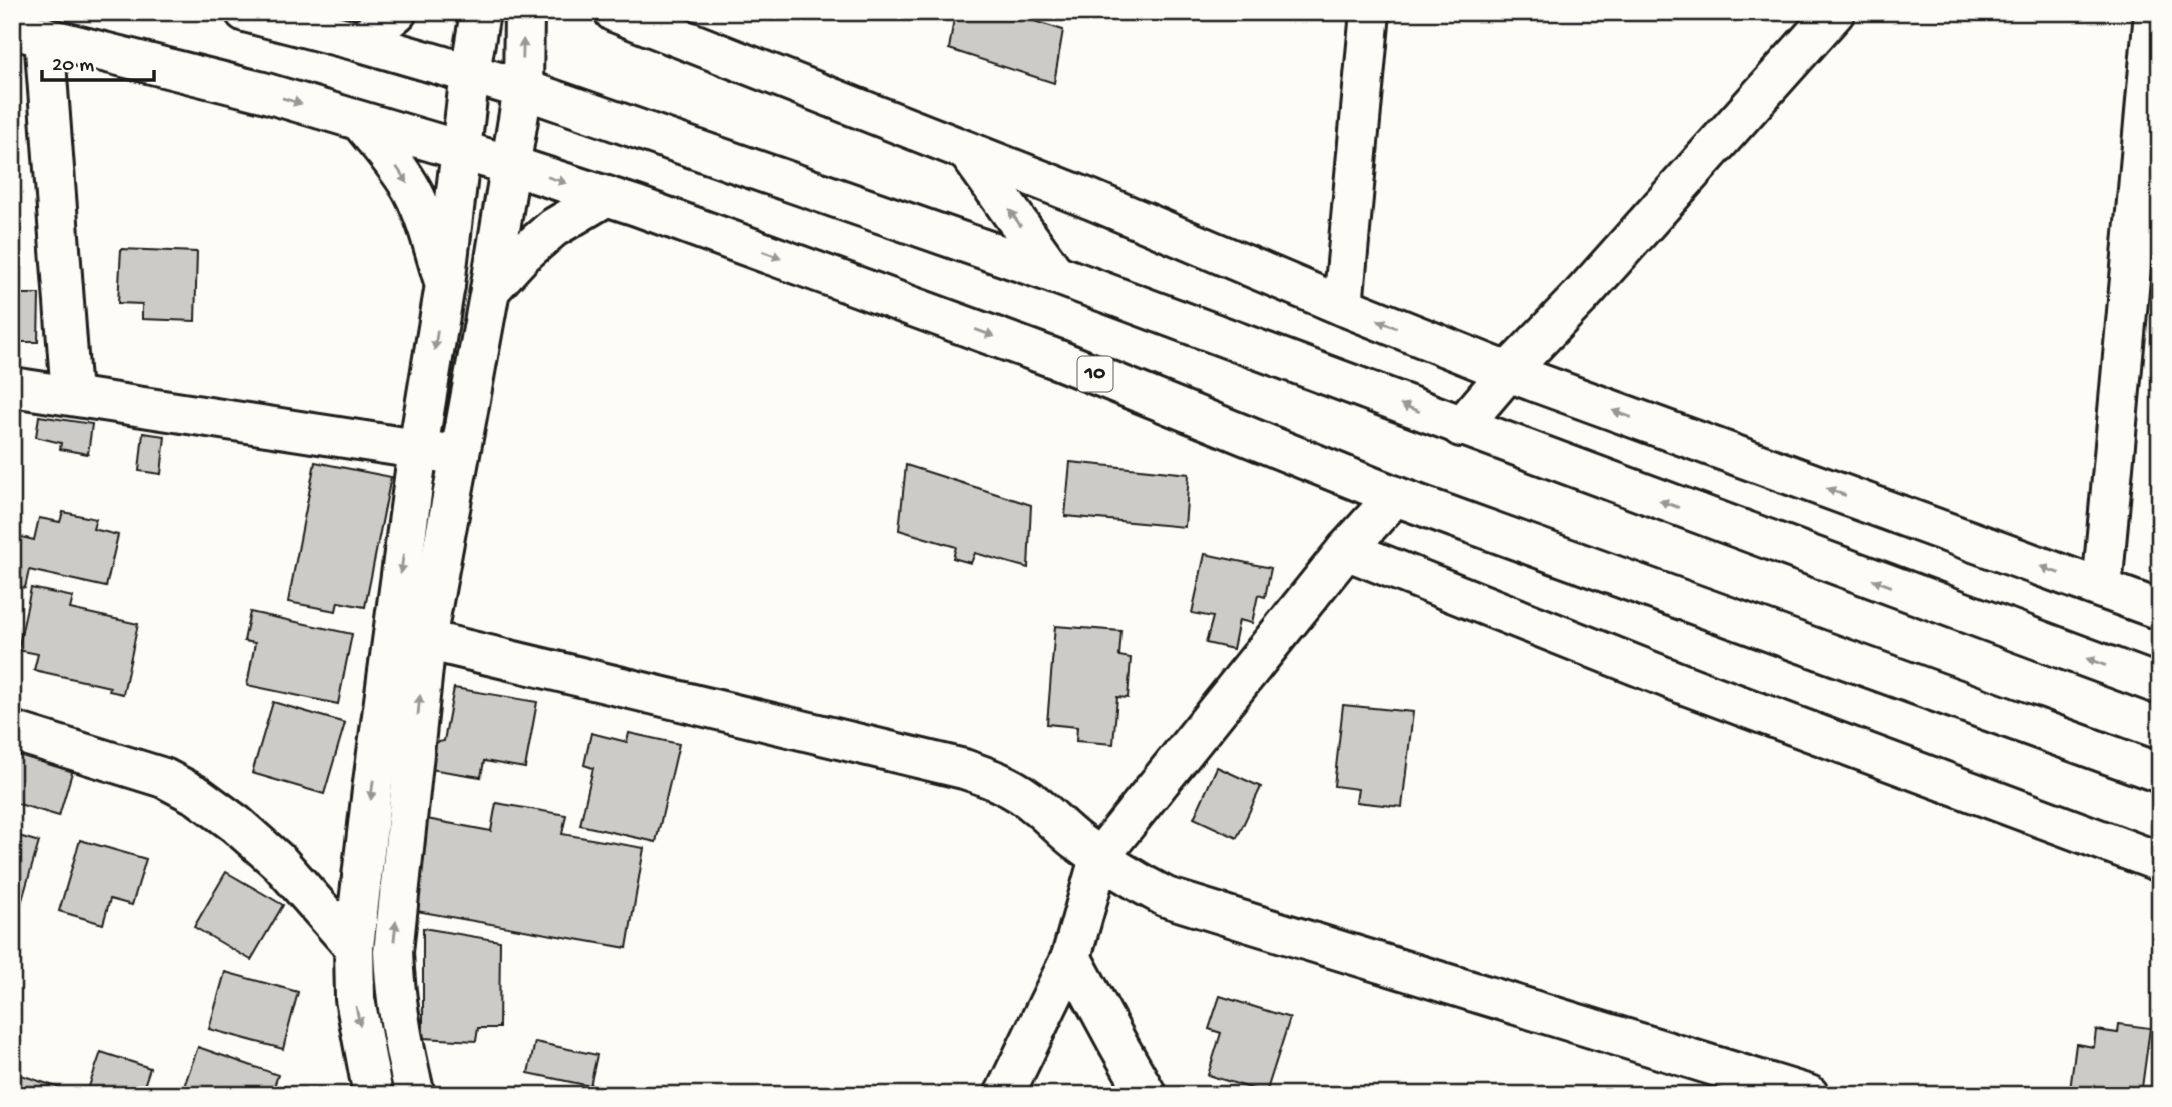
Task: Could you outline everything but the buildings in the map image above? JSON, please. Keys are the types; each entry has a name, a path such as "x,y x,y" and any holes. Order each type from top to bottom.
{"main road":[{"path":"245,12 523,89 1055,274 2160,685"},
{"path":"361,42 397,12"},
{"path":"373,1095 355,999 354,947 372,790 418,449 445,285 470,73 480,12"},
{"path":"415,1095 395,994 393,952 426,640 490,290 523,89 524,12"},
{"path":"614,12 1092,200 1508,372 2160,610"},
{"path":"1343,306 1370,12"},
{"path":"1461,427 1835,12"},
{"path":"2102,589 2154,12"},
{"path":"28,32 71,395"},
{"name":"10","path":"28,32 263,92 607,196 1059,360 1395,496 2160,773"},
{"path":"360,121 411,189 424,215 445,285"},
{"path":"967,151 1055,274"},
{"path":"490,290 522,254 553,229 607,196"},
{"path":"12,387 459,455"},
{"path":"1004,1095 1072,957 1099,858 1346,550 1395,496"},
{"path":"1346,550 1688,686 2160,862"},
{"path":"426,640 993,778 1037,806 1099,858 1166,897 1810,1095"},
{"path":"12,732 164,778 198,796 236,824 280,863 354,947"},
{"path":"1072,957 1147,1095"}]}
